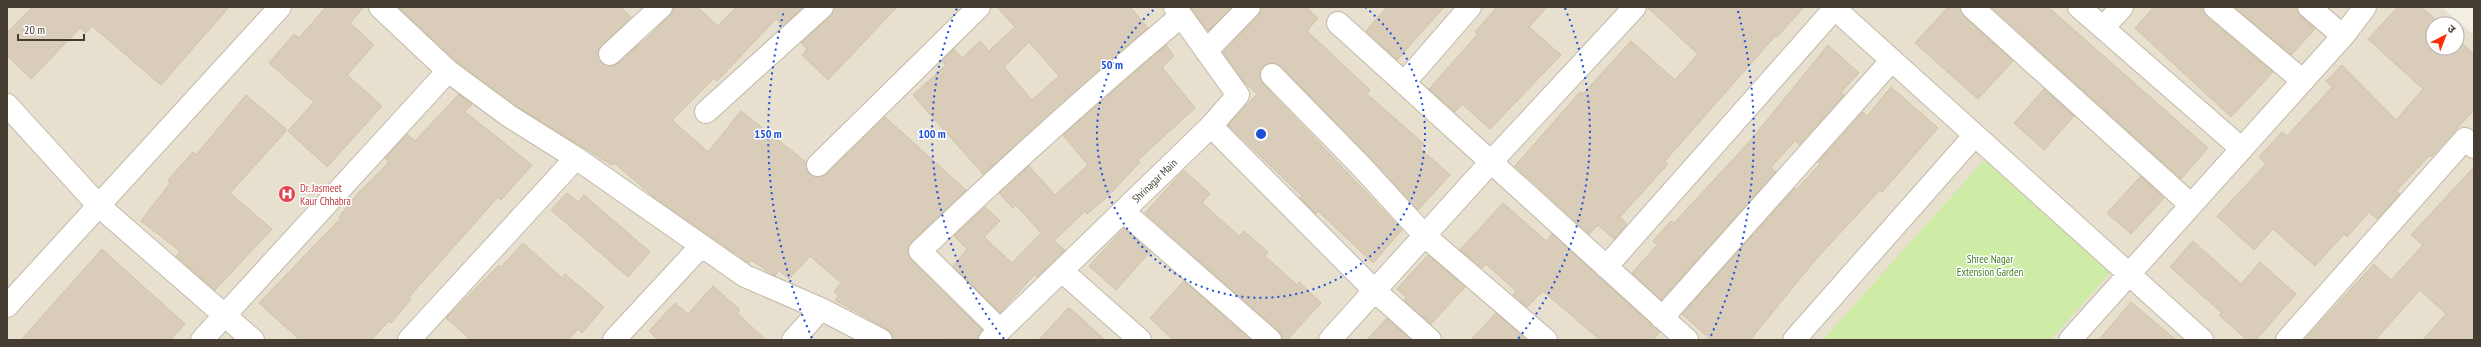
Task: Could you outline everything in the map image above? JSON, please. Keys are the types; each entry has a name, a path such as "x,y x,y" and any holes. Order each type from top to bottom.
{"street":[{"path":"7,306 280,7"},
{"path":"380,7 448,71 509,116 576,158 745,276 821,309 881,340"},
{"path":"610,54 661,7"},
{"path":"706,112 822,7"},
{"path":"818,165 979,7"},
{"path":"1206,51 1249,7"},
{"path":"1404,83 1470,7"},
{"path":"1972,7 2192,206"},
{"path":"2079,7 2242,149"},
{"path":"2103,28 2122,7"},
{"path":"2215,7 2304,81"},
{"path":"2309,7 2343,36"},
{"path":"2070,340 2304,81 2343,36 2365,7"},
{"path":"1606,267 1835,8 2202,340"},
{"path":"1330,340 1376,291 1626,10"},
{"path":"995,335 920,252 988,185 1178,12"},
{"name":"Shrinagar Main","path":"995,335 1211,126 1238,95 1178,12"},
{"path":"1338,23 1687,340"},
{"path":"1662,318 1892,60"},
{"path":"202,340 448,71"},
{"path":"1272,75 1425,236 1546,340"},
{"path":"7,105 98,205 254,340"},
{"path":"1211,126 1376,291 1430,340"},
{"path":"1794,340 1975,135"},
{"path":"2287,340 2466,139 2474,147"},
{"path":"409,340 576,158"},
{"path":"1123,211 1270,340"},
{"path":"614,340 701,246"},
{"path":"1062,270 1140,340"},
{"path":"794,340 821,309"}],"shaded area":[{"path":"7,7 2442,7 2452,16 2425,16 2425,56 2465,56 2465,27 2474,35 2474,340 7,340"}],"green space":[{"name":"Shree Nagar Extension Garden","path":"1984,160 2110,273 2050,340 1823,340"}],"building":[{"path":"32,7 229,7 161,85 92,26 86,33 80,28 31,79 7,55 7,33"},
{"path":"326,7 364,7 350,23 374,45 347,75 382,106 327,167 288,131 314,102 269,63 294,34 299,38"},
{"path":"398,7 620,7 631,17 598,51 601,62 612,66 651,35 676,7 697,7 718,26 736,7 803,7 783,26 776,19 717,81 714,78 672,120 708,152 741,111 806,162 809,174 821,177 827,174 885,117 966,190 911,242 908,254 911,260 982,330 978,339 893,340 892,334 887,329 835,300 839,296 834,292 841,283 810,256 789,279 779,270 775,276 751,260 749,263 654,197 614,163 612,165 516,106 456,61"},
{"path":"834,7 897,7 828,80 802,55 807,49 801,43 830,16"},
{"path":"997,7 1130,7 1148,28 983,174 913,95 946,65 942,61 954,49 962,58 980,41 989,51 1015,27","holes":["1029,42 1059,76 1032,100 1004,67"]},
{"path":"1190,7 1232,7 1208,31"},
{"path":"1261,7 1306,7 1318,18 1307,31 1370,90 1367,94 1424,144 1420,148 1450,175 1418,210 1281,66 1269,63 1263,66 1260,78 1263,84 1402,230 1373,263 1318,211 1316,214 1300,198 1302,196 1228,125 1257,94 1243,81 1223,52 1258,16"},
{"path":"1387,7 1444,7 1397,60 1366,31"},
{"path":"1497,7 1547,7 1529,27 1561,55 1490,129 1462,104 1455,112 1429,89 1478,34 1475,32"},
{"path":"1647,7 1804,7 1777,37 1776,35 1665,161 1668,164 1620,217 1627,224 1614,239 1598,225 1589,234 1515,166 1580,92 1583,94 1631,41 1675,80 1698,54"},
{"path":"1948,7 1960,7 1964,16 2013,61 1978,99 1915,43"},
{"path":"1991,7 2048,7 2208,148 2181,179"},
{"path":"2154,7 2203,7 2207,17 2273,72 2231,117 2135,28"},
{"path":"2234,7 2297,7 2301,16 2315,29 2291,55"},
{"path":"2398,7 2422,7 2432,16 2425,16 2425,56 2465,56 2465,46 2474,54 2474,110 2431,157 2429,156 2396,191 2400,194 2377,219 2369,212 2347,237 2344,234 2315,266 2273,229 2254,250 2217,216 2266,164 2259,157 2282,132 2287,136 2332,87 2326,81 2342,65 2396,120 2423,89 2368,39"},
{"path":"1166,45 1174,56 1162,67 1195,108 1138,160 1140,162 1107,197 1087,214 1085,211 1054,241 1065,250 1037,277 1035,274 1000,313 953,266 967,249 954,236 985,207 1000,221 984,237 1012,263 1041,233 1016,205 1013,208 999,193 1029,166 1055,195 1088,165 1063,135"},
{"path":"1828,45 1859,73 1841,92 1844,95 1799,145 1795,141 1771,167 1776,172 1661,300 1632,273 1657,245 1653,241 1671,221 1674,223 1750,141"},
{"path":"1891,87 1938,128 1882,192 1880,190 1817,258 1750,340 1711,340 1682,314 1794,189 1796,190 1820,164 1818,162 1863,112 1867,116"},
{"path":"2044,89 2074,116 2044,150 2014,123"},
{"path":"459,94 472,104 465,112 532,165 501,200 498,197 409,297 411,299 391,323 389,321 371,340 300,340 259,303 341,218 339,217 360,191 389,162 385,158 407,134 415,141"},
{"path":"246,95 287,130 230,193 272,229 215,290 176,256 180,251 141,221 170,183 168,180 193,152 196,155"},
{"path":"2474,167 2474,340 2423,340 2446,314 2420,290 2375,340 2304,340 2374,264 2391,280 2423,245 2411,235"},
{"path":"1184,170 1210,194 1202,203 1239,236 1244,231 1268,252 1265,256 1297,285 1299,282 1321,303 1287,340 1282,340 1278,331 1145,213"},
{"path":"2141,176 2164,198 2131,234 2107,213"},
{"path":"567,193 579,202 584,195 650,252 628,277 551,210"},
{"path":"1503,203 1546,241 1552,234 1660,332 1653,340 1600,340 1543,291 1527,307 1513,295 1516,291 1486,264 1482,268 1460,250"},
{"path":"1124,228 1150,252 1116,290 1089,266"},
{"path":"2193,241 2241,284 2260,262 2296,294 2256,340 2247,340 2219,315 2222,313 2170,267"},
{"path":"523,243 562,278 565,274 604,307 582,333 578,329 568,340 471,340 446,318 499,265 501,267"},
{"path":"102,249 185,324 170,340 21,340"},
{"path":"1428,255 1465,287 1431,324 1404,300 1406,297 1397,289"},
{"path":"1184,281 1251,340 1173,340 1150,318"},
{"path":"713,286 740,310 737,313 766,340 658,340 649,331 675,303 688,314"},
{"path":"2131,302 2176,340 2099,340"},
{"path":"1068,308 1072,310 1105,340 1039,340"},
{"path":"1496,313 1524,338 1522,340 1471,340"},
{"path":"1387,318 1411,340 1367,340"}],"place":[{"name":"Dr. Jasmeet Kaur Chhabra","path":"287,194"}]}
